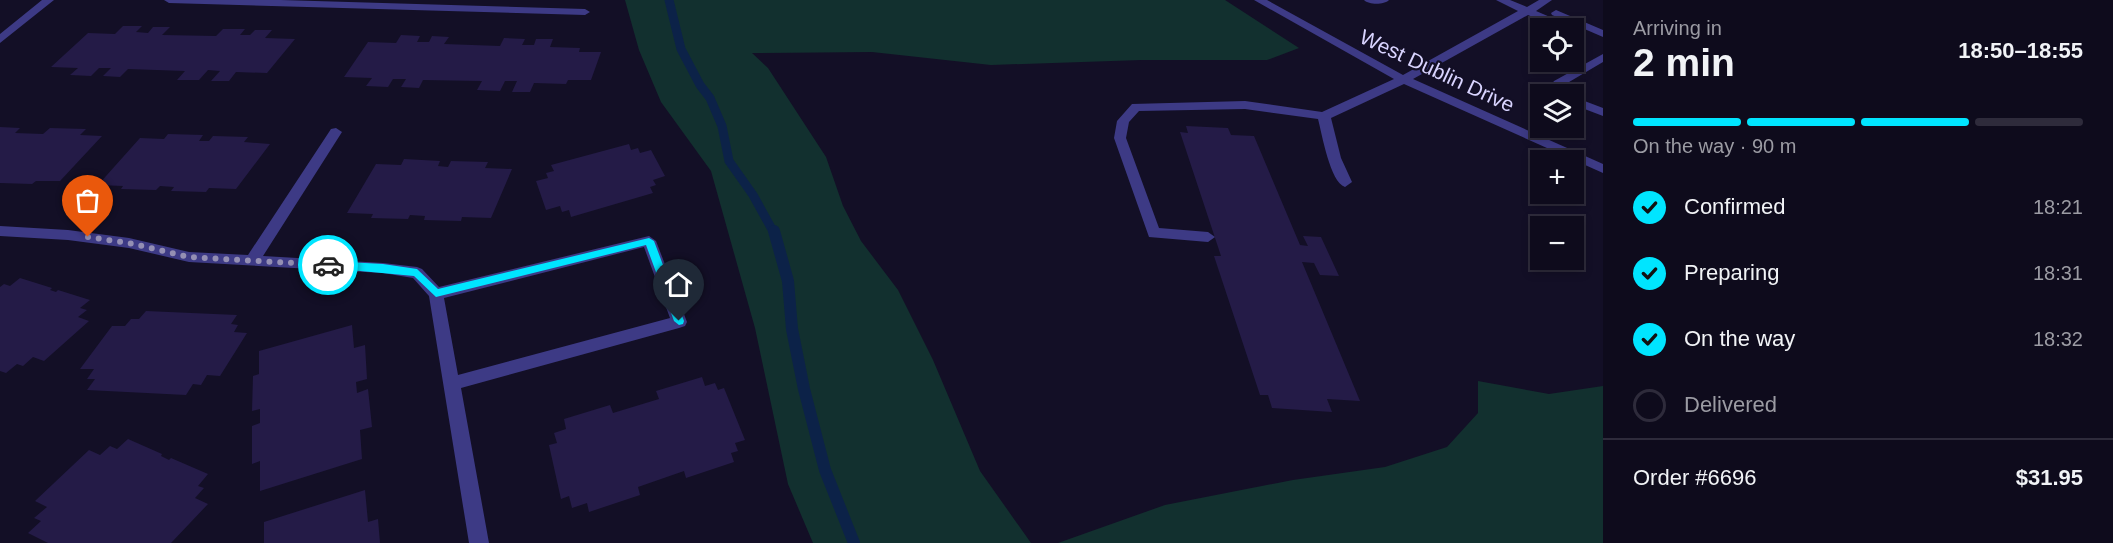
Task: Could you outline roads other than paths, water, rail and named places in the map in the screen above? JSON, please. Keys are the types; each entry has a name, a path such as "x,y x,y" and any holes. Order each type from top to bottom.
{"street":[{"path":"0,40 49,0"},
{"path":"170,0 445,4 585,12"},
{"name":"West Dublin Drive","path":"1259,0 1381,69 1603,169"},
{"path":"1369,0 1384,0"},
{"path":"1501,0 1538,5 1603,34"},
{"path":"1208,237 1154,233 1120,138 1123,121 1136,107 1245,105 1324,116 1404,79 1538,5"},
{"path":"1538,5 1554,18"},
{"path":"1584,36 1603,45"},
{"path":"1558,84 1603,57"},
{"path":"1584,105 1603,112"},
{"path":"1324,116 1334,158 1345,182"},
{"path":"252,261 336,132"},
{"path":"0,231 68,235 129,243 189,257 383,268 417,273 436,294 478,543"},
{"path":"436,294 649,241 679,321 451,384"}],"waterway":[{"path":"669,0 681,49 700,85 710,98 722,126 729,161 753,195 774,233"},
{"path":"774,231 788,281 792,329 804,389 825,470 854,543"}]}
